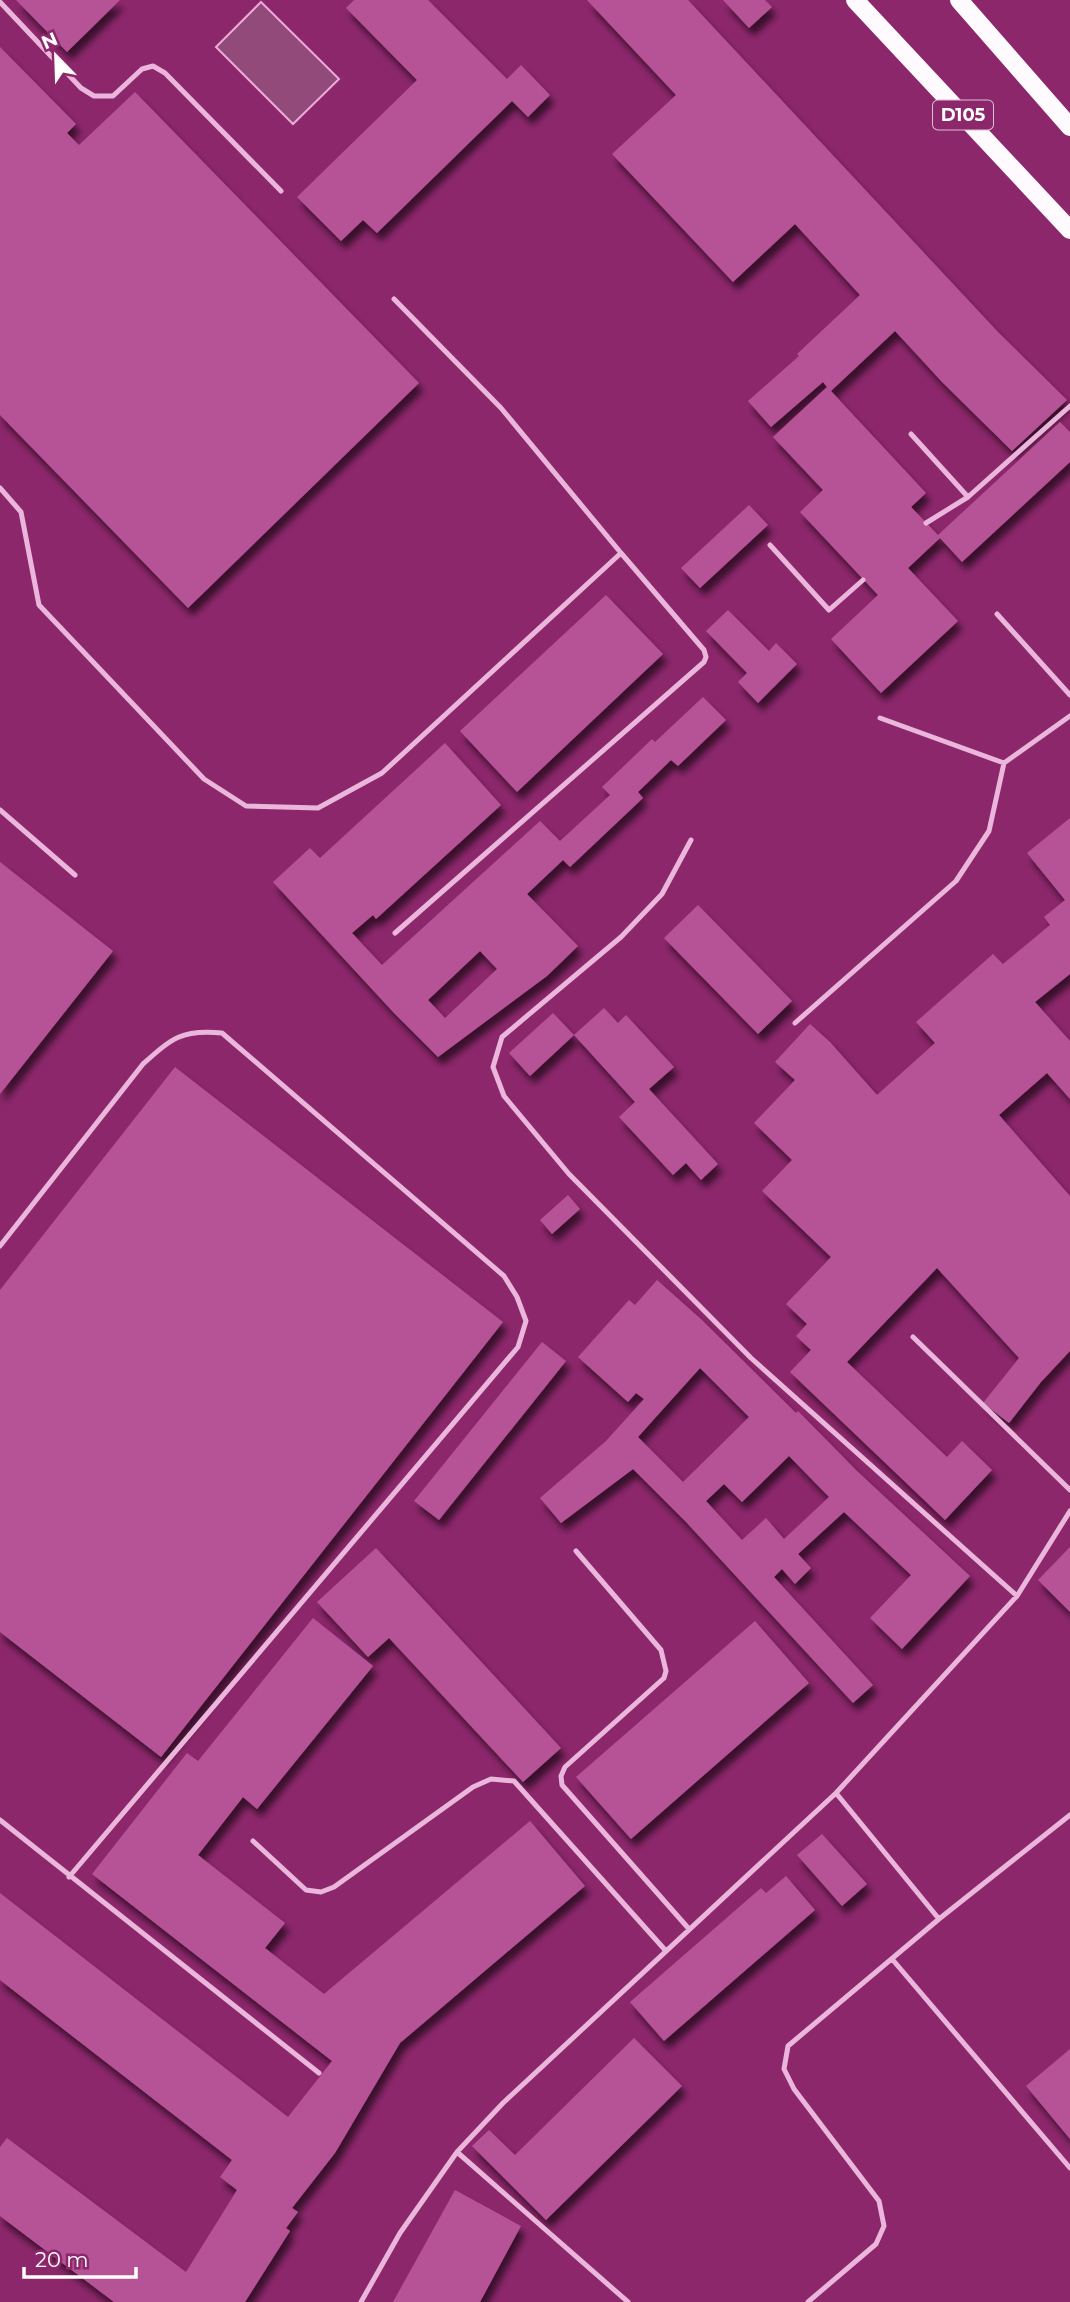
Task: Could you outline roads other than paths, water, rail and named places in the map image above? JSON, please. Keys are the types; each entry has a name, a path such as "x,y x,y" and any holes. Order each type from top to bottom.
{"main road":[{"name":"D105","path":"855,0 1070,230"},
{"path":"959,0 1070,127"}],"lane":[{"path":"0,2 81,88 94,96 113,96 142,69 153,66 165,73 281,191"},
{"path":"394,299 501,408 704,650 706,657 704,662 395,933"},
{"path":"926,523 968,497 1070,406"},
{"path":"911,434 968,497"},
{"path":"0,488 21,512 38,605 204,779 246,807 318,808 382,773 621,553"},
{"path":"770,545 829,610 863,580"},
{"path":"997,614 1070,695"},
{"path":"795,1023 956,881 989,831 1004,763 1070,716"},
{"path":"880,718 1004,763"},
{"path":"0,810 75,875"},
{"path":"691,840 662,894 621,937 502,1037 493,1067 504,1096 569,1174 751,1358 1017,1596"},
{"path":"0,1246 143,1064 167,1043 196,1031 222,1033 504,1276 517,1297 526,1321 518,1347 69,1877"},
{"path":"913,1337 1070,1490"},
{"path":"361,2302 400,2233 457,2152 503,2103 836,1793 1017,1596 1070,1510"},
{"path":"576,1552 662,1650 666,1671 664,1678 565,1768 561,1776 562,1785 689,1929"},
{"path":"253,1841 306,1890 321,1892 334,1887 473,1787 491,1779 514,1781 666,1951"},
{"path":"836,1793 939,1919"},
{"path":"808,2302 876,2244 884,2226 878,2201 794,2089 784,2069 788,2046 939,1919 1070,1815"},
{"path":"0,1820 319,2073"},
{"path":"892,1959 1070,2168"},
{"path":"457,2152 628,2302"}]}
